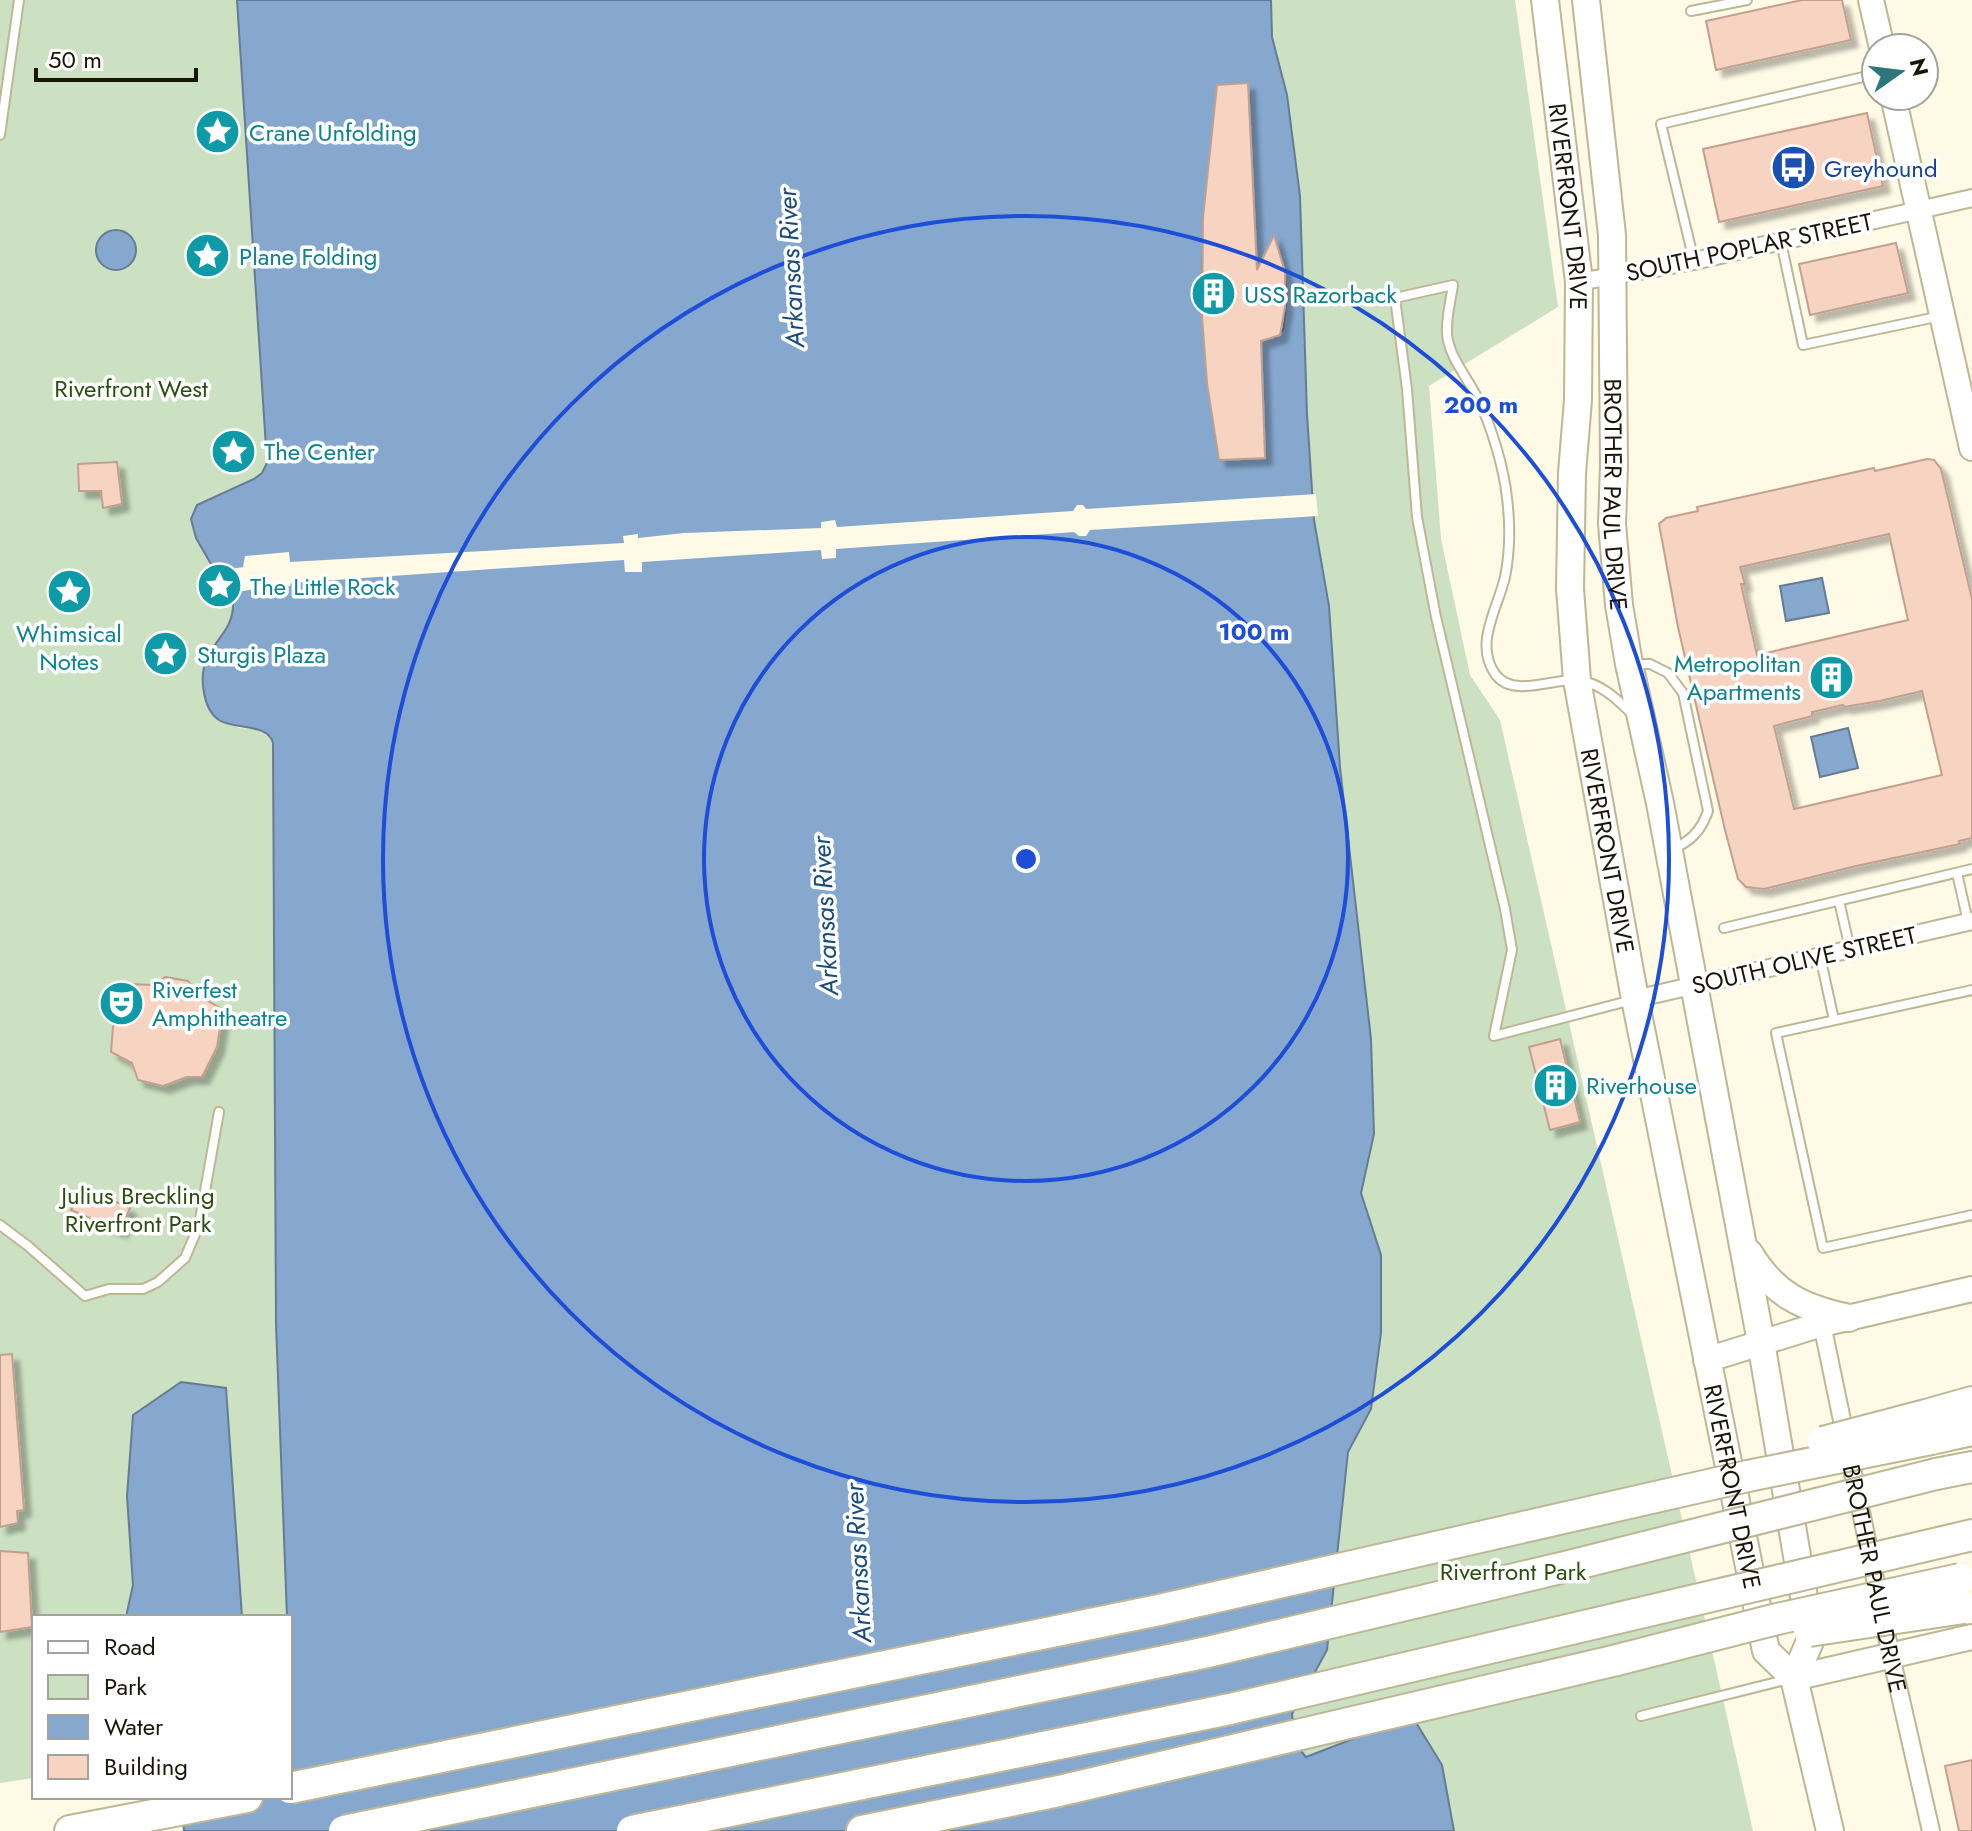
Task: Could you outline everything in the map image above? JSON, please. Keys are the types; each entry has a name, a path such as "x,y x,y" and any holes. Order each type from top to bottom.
{"highway":[{"path":"1928,1427 1972,1402"},
{"path":"292,1788 1159,1610 1748,1476 1767,1457 1928,1427 1972,1430"},
{"path":"344,1831 1208,1652 1972,1467"},
{"path":"632,1831 1230,1709 1961,1538"},
{"path":"862,1831 1059,1791 1617,1660 1777,1619 1967,1592"},
{"path":"70,1831 237,1799"}],"main road":[{"name":"RIVERFRONT DRIVE","path":"1545,0 1579,282 1578,400 1572,473 1570,589 1577,680 1635,999 1766,1651 1794,1678 1811,1639 1761,1342 1694,984"},
{"name":"BROTHER PAUL DRIVE","path":"1586,0 1612,235 1614,565 1629,664 1694,984"},
{"path":"1871,0 1878,32"},
{"path":"1897,112 1972,448"},
{"path":"1742,1242 1771,1284 1796,1302 1849,1318"},
{"path":"1706,1360 1822,1324 1972,1289"},
{"path":"1830,1831 1794,1678 1972,1637"}],"street":[{"name":"SOUTH POPLAR STREET","path":"1579,282 1694,261 1972,198"},
{"name":"SOUTH OLIVE STREET","path":"1635,999 1970,921"},
{"name":"BROTHER PAUL DRIVE","path":"1822,1324 1931,1831"}],"lane":[{"path":"0,135 19,0"},
{"path":"1691,11 1747,0"},
{"path":"1694,261 1661,124 1860,78"},
{"path":"1781,241 1803,345 1942,315"},
{"path":"1635,999 1494,1036 1512,950 1436,617 1419,528 1407,389 1395,298 1453,285 1447,321 1450,348 1478,400 1494,441 1507,496 1508,550 1505,575 1485,641 1487,660 1497,677 1514,685 1577,680 1600,687 1643,723"},
{"path":"1629,664 1650,664 1668,673 1683,693 1708,811 1704,823 1686,844 1669,850"},
{"path":"1724,928 1972,869"},
{"path":"1957,873 1970,921"},
{"path":"1839,901 1850,949"},
{"path":"1820,956 1834,1020"},
{"path":"1972,990 1776,1033 1823,1248 1972,1215"},
{"path":"0,1225 85,1296 109,1289 143,1289 158,1282 185,1258 199,1225 219,1112"},
{"path":"1641,1716 1794,1678"}],"green space":[{"name":"Julius Breckling Riverfront Park","path":"0,0 237,0 267,463 262,473 254,479 197,505 216,569 233,602 234,614 229,626 210,650 202,674 238,728 263,731 273,743 276,1324 287,1615 32,1615 32,1778 0,1783"},
{"name":"Riverfront Park","path":"1271,0 1515,0 1558,307 1429,386 1441,539 1470,675 1500,720 1753,1831 1454,1831 1442,1765 1305,1758 1296,1745 1292,1714 1327,1650 1348,1452 1371,1409 1381,1333 1381,1255 1361,1193 1374,1134 1371,1039 1340,767 1329,606 1314,520 1307,414 1300,196 1287,102 1272,37"}],"water":[{"name":"Arkansas River","path":"237,0 1271,0 1272,37 1287,95 1300,196 1307,414 1314,520 1329,606 1340,767 1371,1039 1374,1134 1361,1193 1381,1255 1381,1333 1371,1409 1348,1452 1327,1650 1292,1714 1296,1745 1306,1757 1412,1716 1442,1765 1454,1831 184,1831 180,1799 292,1799 292,1615 287,1615 276,1324 273,743 265,732 219,720 207,705 203,677 205,663 228,625 233,602 196,538 191,519 197,505 262,473 267,463","holes":["1210,157 1217,445 1204,336 1202,266","1273,239 1285,272 1286,307 1283,330 1275,337 1270,335"]},
{"path":"116,230 130,236 136,250 130,264 116,270 102,264 96,250 102,236"},
{"path":"1822,578 1829,613 1786,621 1780,586"},
{"path":"1848,728 1858,768 1820,777 1811,737"},
{"path":"181,1382 226,1388 242,1615 126,1615 133,1585 127,1496 133,1415"}],"pier":[{"path":"1316,494 1318,516 1090,530 1086,536 1074,532 836,549 836,558 822,559 821,550 642,562 642,572 625,572 624,560 291,583 284,587 284,595 264,597 262,589 255,589 237,592 237,598 227,598 213,572 243,567 245,556 289,552 290,562 624,543 623,536 638,534 638,538 684,533 821,528 821,522 835,520 837,527 1073,511 1077,505 1083,505 1086,509"}],"building":[{"path":"1802,0 1842,0 1851,40 1716,70 1706,21"},
{"path":"1248,83 1257,270 1274,235 1285,272 1285,307 1280,335 1261,341 1265,458 1219,460 1207,383 1202,316 1203,218 1217,85"},
{"name":"Greyhound","path":"1867,113 1883,186 1719,222 1703,149"},
{"path":"1896,243 1908,293 1810,315 1799,264"},
{"name":"Metropolitan Apartments","path":"1927,459 1934,460 1941,469 1972,599 1972,838 1959,841 1960,844 1764,889 1746,887 1738,879 1725,830 1678,627 1659,524 1666,518 1698,511 1697,507 1874,468 1875,471","holes":["1889,534 1908,620 1757,655 1740,567","1922,691 1942,775 1794,809 1774,726 1812,716 1812,712"]},
{"path":"117,462 122,504 103,508 101,491 79,491 78,464"},
{"path":"165,977 188,981 201,997 218,1007 221,1022 217,1047 202,1077 187,1077 163,1086 138,1080 132,1063 111,1052 113,1027 127,984 154,985"},
{"name":"Riverhouse","path":"1560,1039 1580,1122 1550,1130 1529,1047"},
{"path":"82,1187 130,1208 120,1231 71,1210"},
{"path":"12,1354 24,1510 17,1511 18,1523 0,1527 0,1355"},
{"path":"0,1551 28,1553 32,1627 0,1632"},
{"path":"1972,1760 1972,1831 1959,1831 1945,1766"}],"place":[{"name":"Crane Unfolding","path":"218,132"},
{"name":"Greyhound","path":"1793,168"},
{"name":"Plane Folding","path":"208,256"},
{"name":"USS Razorback","path":"1213,294"},
{"name":"The Center","path":"233,451"},
{"name":"The Little Rock","path":"219,586"},
{"name":"Whimsical Notes","path":"69,591"},
{"name":"Sturgis Plaza","path":"166,654"},
{"name":"Metropolitan Apartments","path":"1832,677"},
{"name":"Riverfest Amphitheatre","path":"121,1003"},
{"name":"Riverhouse","path":"1555,1085"}],"park label":[{"name":"Riverfront West","path":"131,388"}]}
